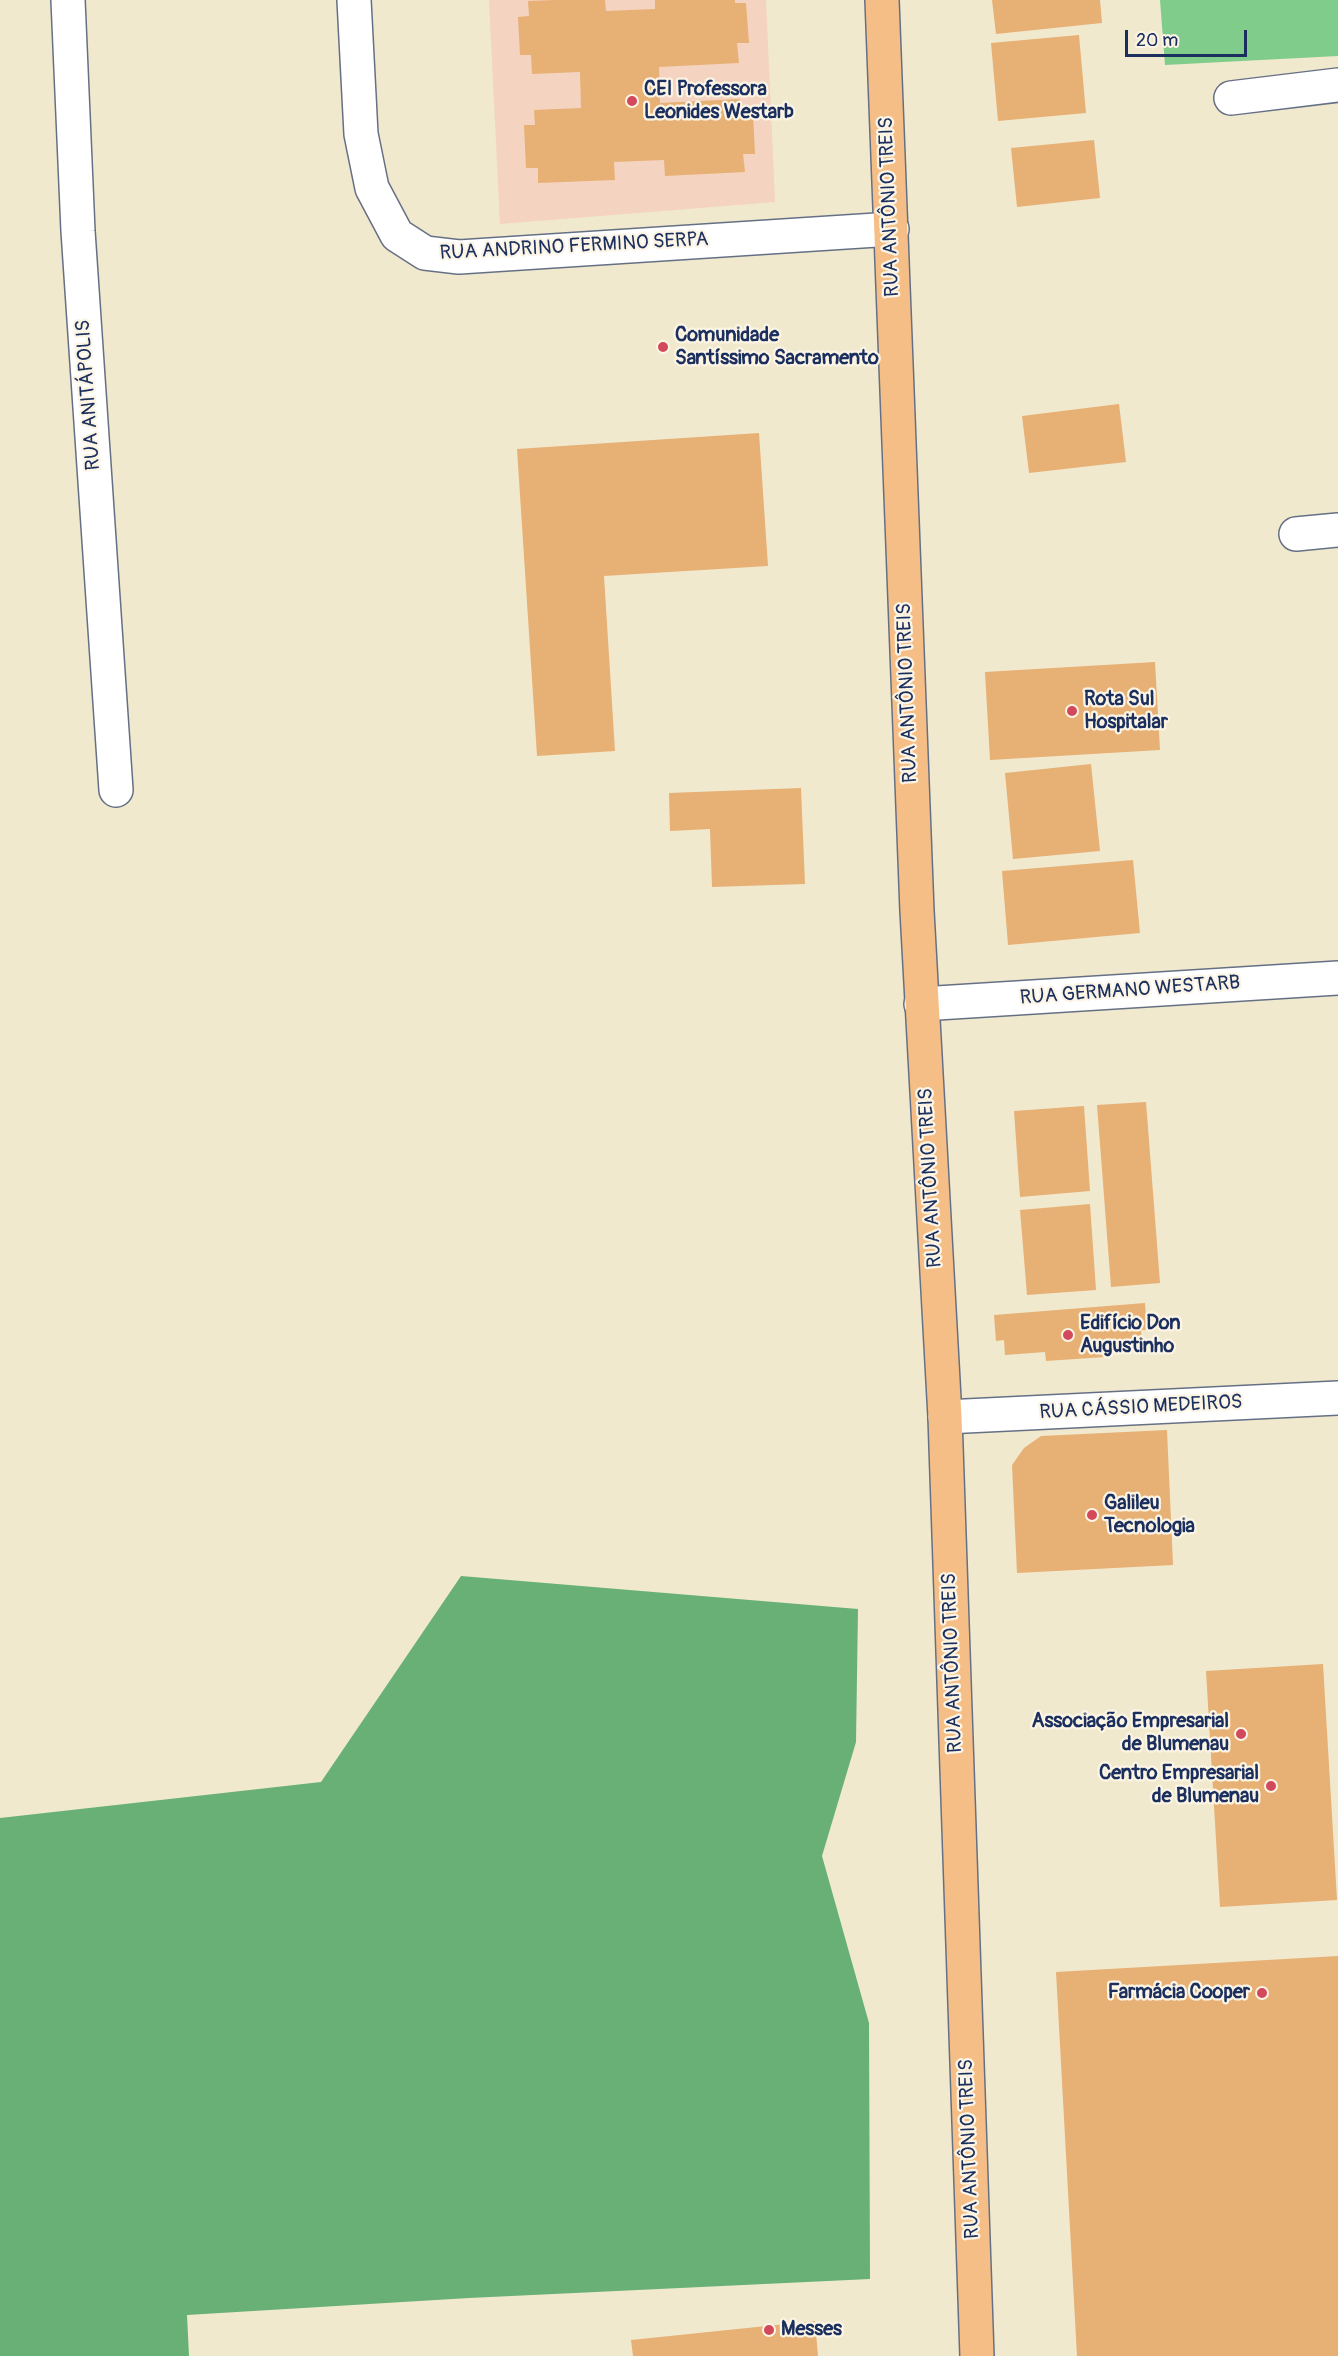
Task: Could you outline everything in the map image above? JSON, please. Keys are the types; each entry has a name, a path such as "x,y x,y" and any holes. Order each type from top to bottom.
{"main road":[{"name":"RUA ANTÔNIO TREIS","path":"882,0 921,1004 945,1417 977,2356"}],"street":[{"name":"RUA ANITÁPOLIS","path":"68,0 78,231 116,790"},
{"name":"RUA ANDRINO FERMINO SERPA","path":"354,0 361,134 372,188 397,235 424,253 459,257 892,229"},
{"path":"1231,98 1338,85"},
{"path":"1296,534 1338,530"},
{"name":"RUA GERMANO WESTARB","path":"921,1004 1338,978"},
{"name":"RUA CÁSSIO MEDEIROS","path":"945,1417 1338,1398"}],"shaded area":[{"name":"CEI Professora Leonides Westarb","path":"489,0 766,0 775,202 500,224"}],"green space":[{"path":"1160,0 1338,0 1338,56 1165,65"},
{"path":"461,1576 858,1609 856,1742 822,1856 869,2023 870,2279 469,2298 187,2315 189,2356 0,2356 0,1818 321,1782"}],"building":[{"path":"605,0 606,11 655,9 655,0 735,0 735,3 746,3 749,43 737,43 739,63 659,67 660,103 740,99 741,115 753,114 755,154 743,154 745,172 665,176 664,160 614,162 615,180 538,183 538,168 526,168 524,125 535,125 534,110 581,108 580,72 532,74 531,55 520,55 518,17 529,16 528,1"},
{"path":"992,0 1100,0 1102,23 996,34"},
{"path":"1079,35 1086,113 998,121 991,43"},
{"path":"1094,140 1100,198 1017,207 1011,148"},
{"path":"1119,404 1126,462 1029,473 1022,416"},
{"path":"759,433 768,566 604,576 615,751 537,756 517,449"},
{"name":"Rota Sul Hospitalar","path":"1155,662 1160,750 990,760 985,672"},
{"path":"1091,764 1100,851 1013,859 1005,773"},
{"path":"801,788 805,884 712,887 710,829 670,831 669,793"},
{"path":"1133,860 1140,933 1008,945 1002,871"},
{"path":"1146,1102 1160,1283 1111,1287 1097,1105"},
{"path":"1084,1106 1090,1191 1020,1197 1014,1111"},
{"path":"1090,1204 1096,1290 1027,1295 1020,1210"},
{"name":"Edifício Don Augustinho","path":"1145,1303 1147,1330 1141,1330 1142,1345 1104,1348 1105,1357 1046,1361 1045,1352 1005,1355 1004,1340 996,1341 994,1315"},
{"name":"Galileu Tecnologia","path":"1167,1430 1173,1565 1017,1573 1012,1465 1024,1448 1041,1436"},
{"name":"Centro Empresarial de Blumenau","path":"1323,1664 1337,1900 1220,1907 1206,1671"},
{"path":"1338,1956 1338,2356 1077,2356 1056,1972"},
{"name":"Messes","path":"815,2321 818,2356 633,2356 631,2340"}],"place":[{"name":"CEI Professora Leonides Westarb","path":"632,101"},
{"name":"Comunidade Santíssimo Sacramento","path":"663,347"},
{"name":"Rota Sul Hospitalar","path":"1072,711"},
{"name":"Edifício Don Augustinho","path":"1068,1335"},
{"name":"Galileu Tecnologia","path":"1092,1515"},
{"name":"Associação Empresarial de Blumenau","path":"1241,1734"},
{"name":"Centro Empresarial de Blumenau","path":"1271,1786"},
{"name":"Farmácia Cooper","path":"1262,1993"},
{"name":"Messes","path":"769,2330"}]}
